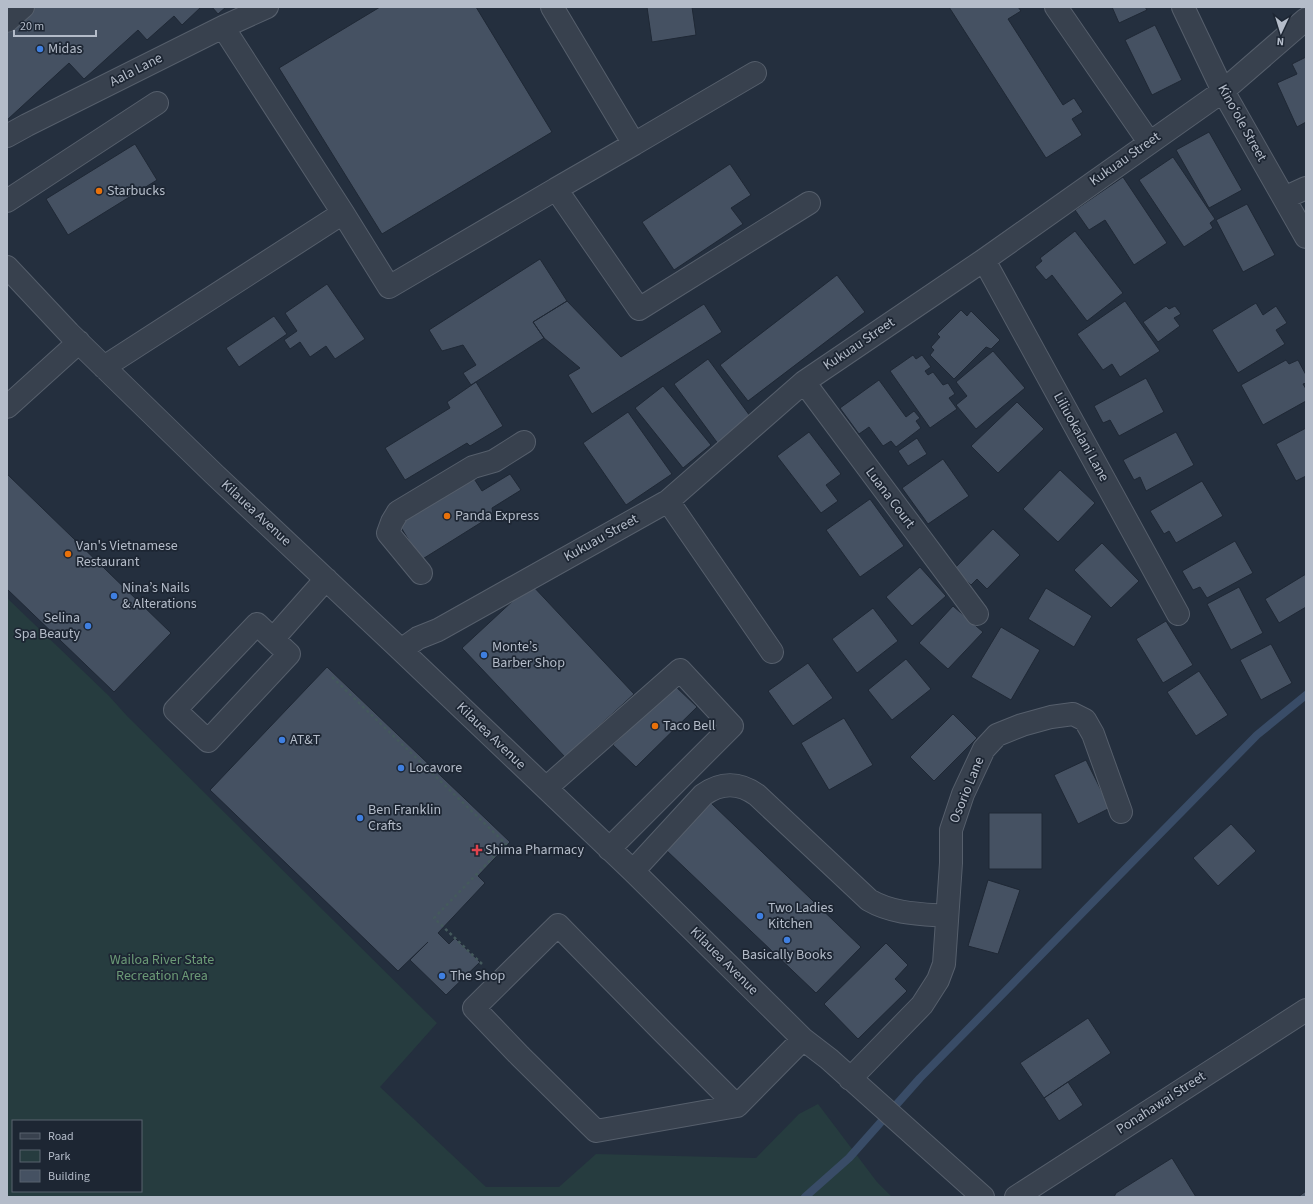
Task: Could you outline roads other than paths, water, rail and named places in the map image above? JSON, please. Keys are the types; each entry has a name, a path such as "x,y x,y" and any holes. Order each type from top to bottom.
{"street":[{"path":"7,21 23,7"},
{"name":"Aala Lane","path":"7,136 223,27 267,7"},
{"path":"552,7 634,144"},
{"path":"1056,7 1149,142"},
{"name":"Kinoʻole Street","path":"1182,7 1223,90 1306,236"},
{"name":"Kukuau Street","path":"401,650 418,638 438,630 668,501 804,382 984,260 1223,90 1306,19"},
{"path":"223,27 389,287 755,73"},
{"path":"7,201 157,103"},
{"path":"1284,198 1306,188"},
{"path":"556,189 639,309 809,203"},
{"path":"104,367 343,213"},
{"name":"Liliuokalani Lane","path":"984,260 1178,614"},
{"name":"Kilauea Avenue","path":"7,267 79,342 214,474 633,871 803,1039 829,1059 983,1197"},
{"path":"7,407 79,342"},
{"name":"Luana Court","path":"804,382 977,614"},
{"path":"421,573 388,532 398,512 473,466 494,461 524,442"},
{"path":"668,501 772,652"},
{"path":"273,639 326,579"},
{"path":"257,624 273,639 289,654 208,741 175,710 257,624"},
{"path":"546,788 680,670 732,726 609,849"},
{"name":"Osorio Lane","path":"857,1085 922,1005 938,980 944,964 951,863 951,830 963,794 984,749 997,735 1022,725 1051,717 1073,714 1085,720 1093,734 1120,812"},
{"path":"633,871 703,795 711,789 720,786 735,785 757,795 869,900 880,907 892,911 947,916"},
{"path":"737,1106 558,925 474,1008 596,1131 737,1106 803,1039"},
{"name":"Ponahawai Street","path":"1016,1197 1306,1010"}],"waterway":[{"path":"805,1197 849,1158 920,1078 1257,735 1306,695"}],"place":[{"name":"Midas","path":"40,49"},
{"name":"Starbucks","path":"99,191"},
{"name":"Panda Express","path":"447,516"},
{"name":"Van's Vietnamese Restaurant","path":"68,554"},
{"name":"Nina’s Nails & Alterations","path":"114,596"},
{"name":"Selina Spa Beauty","path":"88,626"},
{"name":"Monte’s Barber Shop","path":"484,655"},
{"name":"Taco Bell","path":"655,726"},
{"name":"AT&T","path":"282,740"},
{"name":"Locavore","path":"401,768"},
{"name":"Ben Franklin Crafts","path":"360,818"},
{"name":"Shima Pharmacy","path":"477,850"},
{"name":"Two Ladies Kitchen","path":"760,916"},
{"name":"Basically Books","path":"787,940"},
{"name":"The Shop","path":"442,976"}],"park label":[{"name":"Wailoa River State Recreation Area","path":"162,968"}]}
